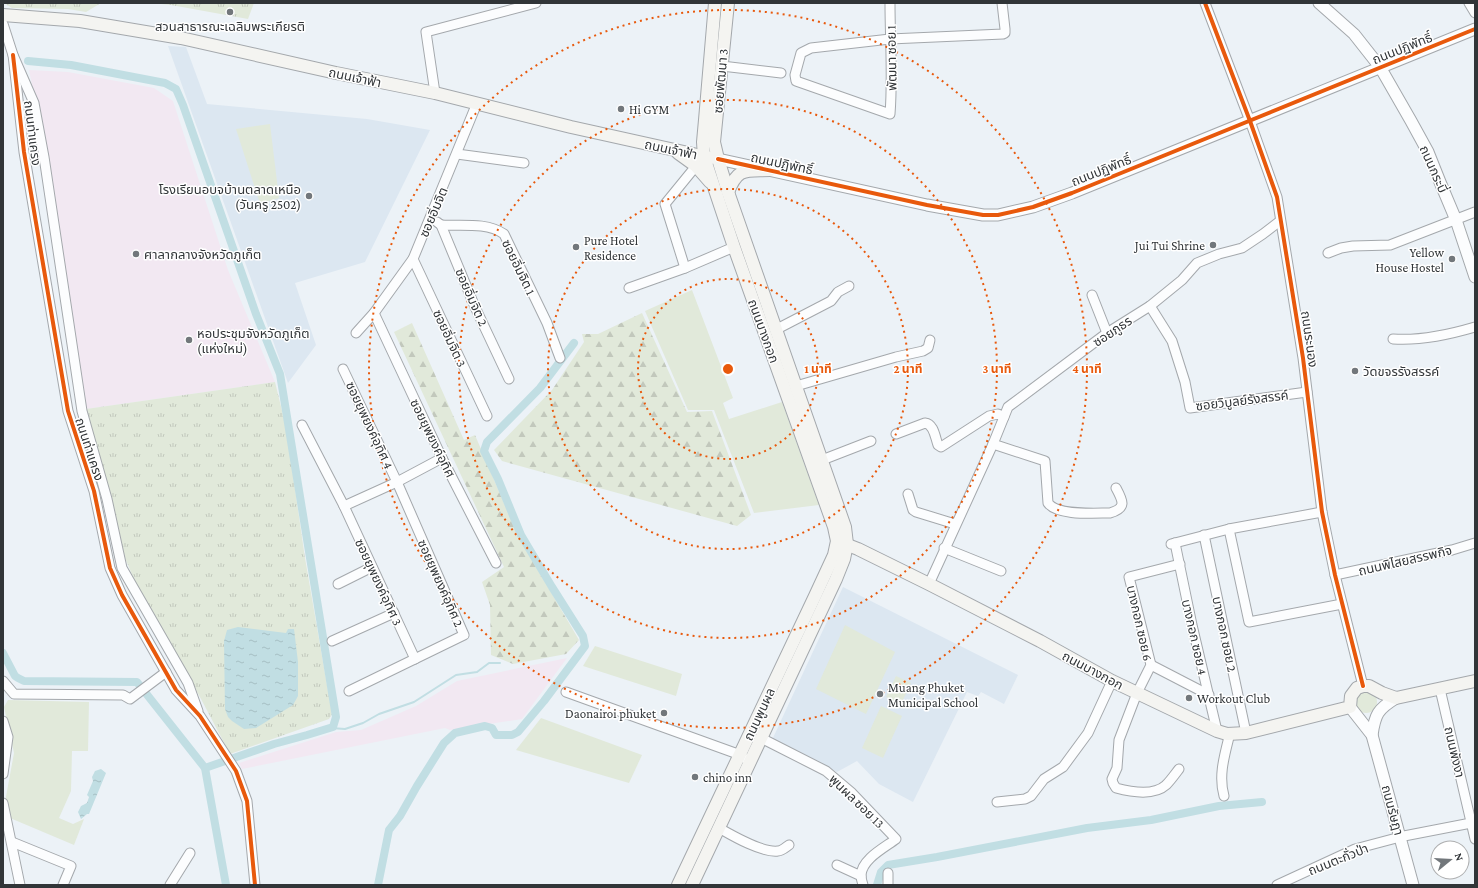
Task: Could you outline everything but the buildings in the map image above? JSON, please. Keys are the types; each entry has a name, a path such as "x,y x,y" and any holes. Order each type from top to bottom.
{"main road":[{"name":"ซอยพัฒนา 3","path":"704,156 704,120 715,3"},
{"name":"ซอยพัฒนา 3","path":"718,159 714,142 728,3"},
{"name":"ถนนเจ้าฟ้า","path":"3,15 80,21 166,35 435,93 571,127 718,159"},
{"path":"674,149 696,166 715,188"},
{"name":"ถนนบางกอก","path":"704,156 734,247 834,527 842,542 1040,641 1112,681 1216,731 1230,734 1246,733 1350,707"},
{"name":"ถนนบางกอก","path":"718,159 728,192 846,527 842,542"},
{"path":"728,192 734,178 745,171 770,170"},
{"name":"ถนนพูนผล","path":"678,885 745,758 761,738 836,579 844,559 842,542"},
{"name":"ถนนพูนผล","path":"692,885 719,828 745,758 831,562 842,542"},
{"path":"1350,707 1350,696 1357,688 1362,686 1369,686 1396,698 1475,681"}],"street":[{"path":"435,93 426,32 536,3"},
{"name":"พัฒนา ซอย 1","path":"890,3 892,89 890,114 796,81 795,74 801,53 811,48 890,39"},
{"path":"890,39 1003,34 1005,29 1002,3"},
{"name":"ถนนระนอง","path":"1205,3 1277,197 1307,392 1322,512 1362,686"},
{"name":"ถนนกระบี่","path":"1319,3 1354,34 1380,67 1428,152 1456,220 1475,277"},
{"path":"1469,3 1475,13"},
{"name":"ถนนท่าแครง","path":"3,24 13,55 34,103 44,157 82,411 107,499 122,568 188,683 200,716"},
{"name":"ถนนปฏิพัทธิ์","path":"718,159 927,205 971,213 998,215 1033,207 1250,121 1475,29"},
{"name":"ถนนท่าแครง","path":"13,55 24,152 67,406 94,491 110,568 122,595 176,690 200,716 236,771 247,801 255,885"},
{"path":"722,66 781,73"},
{"name":"ซอยอิ่มจิต","path":"356,333 374,313 413,259 477,103"},
{"path":"457,154 524,163"},
{"path":"686,268 665,204 696,166"},
{"path":"1328,253 1340,248 1353,246 1390,246 1475,212"},
{"path":"430,218 441,225"},
{"name":"ซอยภูธร","path":"928,584 1008,407 1107,333 1150,306 1182,280 1197,264 1219,254 1242,248 1280,221"},
{"name":"ซอยอิ่มจิต 1","path":"441,225 488,226 497,229 504,234 547,324 560,358"},
{"name":"ซอยอิ่มจิต 2","path":"441,225 475,307 509,379"},
{"path":"629,288 686,268 734,247"},
{"name":"ซอยอิ่มจิต 3","path":"413,259 487,416"},
{"path":"777,330 831,301 838,292 848,286"},
{"path":"1092,295 1107,333"},
{"name":"ซอยวิบูลย์รังสรรค์","path":"1150,306 1172,342 1185,382 1190,408 1307,392"},
{"name":"ซอยยุพยงค์อุทิศ","path":"374,313 442,458 496,563"},
{"path":"1393,339 1412,340 1452,334 1475,327"},
{"path":"796,386 896,357 923,352 928,348 930,340"},
{"name":"ซอยยุพยงค์อุทิศ 4","path":"343,369 397,482"},
{"path":"896,434 925,423 929,423 932,426 938,446 941,447 989,416 998,414 1004,417"},
{"name":"ซอยยุพยงค์อุทิศ 3","path":"302,425 344,506 415,659"},
{"path":"822,460 871,441"},
{"path":"992,444 1045,462 1048,503 1053,508 1064,512 1115,512 1122,506 1122,500 1116,488"},
{"path":"81,452 93,449"},
{"path":"344,506 397,482 442,458"},
{"name":"ซอยยุพยงค์อุทิศ 2","path":"397,482 464,635 415,659"},
{"path":"908,494 913,510 916,512 955,524"},
{"path":"1204,535 1322,512"},
{"path":"1229,529 1250,622 1342,604"},
{"name":"บางกอก ซอย 4","path":"1204,535 1172,543 1180,564 1216,731"},
{"name":"บางกอก ซอย 2","path":"1204,535 1246,733"},
{"name":"ถนนพิไสยสรรพกิจ","path":"1336,575 1452,550 1475,543"},
{"path":"944,548 1001,571"},
{"name":"บางกอก ซอย 6","path":"1179,769 1166,785 1156,791 1124,790 1116,788 1112,779 1117,768 1119,740 1137,693 1151,665 1129,577 1180,564"},
{"path":"338,584 372,567"},
{"path":"332,641 394,613"},
{"path":"349,691 415,659"},
{"path":"1151,665 1209,695"},
{"path":"3,681 14,694 123,695 130,699 166,672"},
{"path":"997,802 1025,799 1031,796 1044,779 1063,766 1088,733 1112,681"},
{"name":"ถนนพังงา","path":"1440,689 1475,839"},
{"path":"566,692 745,758"},
{"path":"1372,735 1375,716 1385,705 1396,698"},
{"path":"1350,707 1372,735"},
{"path":"3,721 8,737 3,774"},
{"path":"1224,796 1222,786 1222,770 1230,734"},
{"name":"ถนนรัษฎา","path":"1372,735 1413,885"},
{"name":"พูนผล ซอย 13","path":"761,738 826,771 852,793 896,839 871,858 864,866 862,880"},
{"path":"3,803 20,885"},
{"name":"ถนนตะกั่วป่า","path":"1277,885 1355,849 1400,837 1471,823"},
{"path":"719,828 753,846 772,851 782,850 789,845"},
{"path":"12,842 71,866 63,885"},
{"path":"170,885 190,853"},
{"path":"837,865 862,880"},
{"path":"888,873 888,885"}],"shaded area":[{"name":"โรงเรียนอบจบ้านตลาดเหนือ (วันครู 2502)","path":"168,46 186,47 207,104 367,119 430,130 365,262 295,283 316,345 288,383"},
{"path":"29,70 68,72 154,88 173,101 228,270 275,382 86,409 48,164"},
{"name":"Muang Phuket Municipal School","path":"843,587 1018,675 1004,704 981,692 978,696 967,692 913,802 879,784 857,761 837,772 772,740"},
{"path":"567,658 522,719 450,730 445,728 242,769 239,763 336,732 361,730 416,706 457,681"}],"green space":[{"path":"4,3 101,3 86,12 68,9 12,8"},
{"name":"สวนสาธารณะเฉลิมพระเกียรติ","path":"151,3 254,3 248,19 171,5"},
{"path":"270,124 279,198 260,204 236,129"},
{"path":"692,290 733,398 723,403 729,419 782,402 819,505 754,513 714,410 688,410 645,311"},
{"path":"642,313 687,412 712,411 751,515 737,526 502,461 494,450 552,390 584,342 582,334 598,334"},
{"path":"412,323 464,440 475,435 518,536 579,640 566,654 513,664 491,655 490,605 482,582 504,567 394,332"},
{"path":"275,382 286,427 305,558 332,714 329,719 230,754 201,699 136,584 125,558 111,498 86,409"},
{"path":"845,625 895,652 866,714 816,689"},
{"path":"595,646 682,674 676,696 583,666"},
{"path":"896,676 911,683 901,704 886,697"},
{"path":"1362,691 1370,691 1377,698 1377,706 1370,713 1362,713 1355,706 1355,698"},
{"path":"8,700 89,702 88,751 72,751 71,791 59,818 73,824 84,819 74,845 10,818 5,802 14,753 4,707"},
{"path":"881,706 902,716 883,758 862,748"},
{"path":"541,718 642,755 629,783 516,750"}],"water":[{"path":"238,627 286,633 288,629 294,629 298,662 298,696 293,705 256,728 244,729 228,717 225,709 224,641 227,630"},
{"path":"101,769 106,773 89,814 81,819 78,812 81,806 87,803 89,797 87,795 93,781 92,777 95,771"}],"waterway":[{"path":"28,61 71,65 165,83 176,89 183,105 256,314 280,374 336,717 333,727 274,744 205,768"},
{"path":"378,885 389,830 400,816 444,743 455,733 485,726 492,728 496,735 512,735 518,732 544,701 585,646 583,636 521,535 498,479 484,451 487,442 540,388 574,343"},
{"path":"3,653 15,676 24,681 137,682 205,768 226,885"},
{"path":"331,728 345,729 363,723 379,714 414,702 456,675 477,672 489,663 500,663"},
{"path":"877,885 881,872 888,865 1087,828 1151,820 1219,806 1262,802"}],"cycle path":[{"path":"1205,3 1277,197 1303,358 1322,512 1335,575 1363,686"},
{"path":"718,159 927,205 983,215 998,215 1033,207 1072,193 1475,29"},
{"path":"13,55 24,152 68,411 94,491 110,568 122,595 176,690 200,716 236,771 247,801 255,885"}],"place":[{"name":"สวนสาธารณะเฉลิมพระเกียรติ","path":"230,12"},
{"name":"Hi GYM","path":"621,109"},
{"name":"โรงเรียนอบจบ้านตลาดเหนือ (วันครู 2502)","path":"309,196"},
{"name":"Jui Tui Shrine","path":"1213,245"},
{"name":"Pure Hotel Residence","path":"576,247"},
{"name":"ศาลากลางจังหวัดภูเก็ต","path":"136,254"},
{"name":"Yellow House Hostel","path":"1452,259"},
{"name":"หอประชุมจังหวัดภูเก็ต (แห่งใหม่)","path":"189,340"},
{"name":"วัดขจรรังสรรค์","path":"1355,371"},
{"name":"Muang Phuket Municipal School","path":"880,694"},
{"name":"Workout Club","path":"1189,698"},
{"name":"Daonairoi phuket","path":"664,713"},
{"name":"chino inn","path":"695,777"}]}
